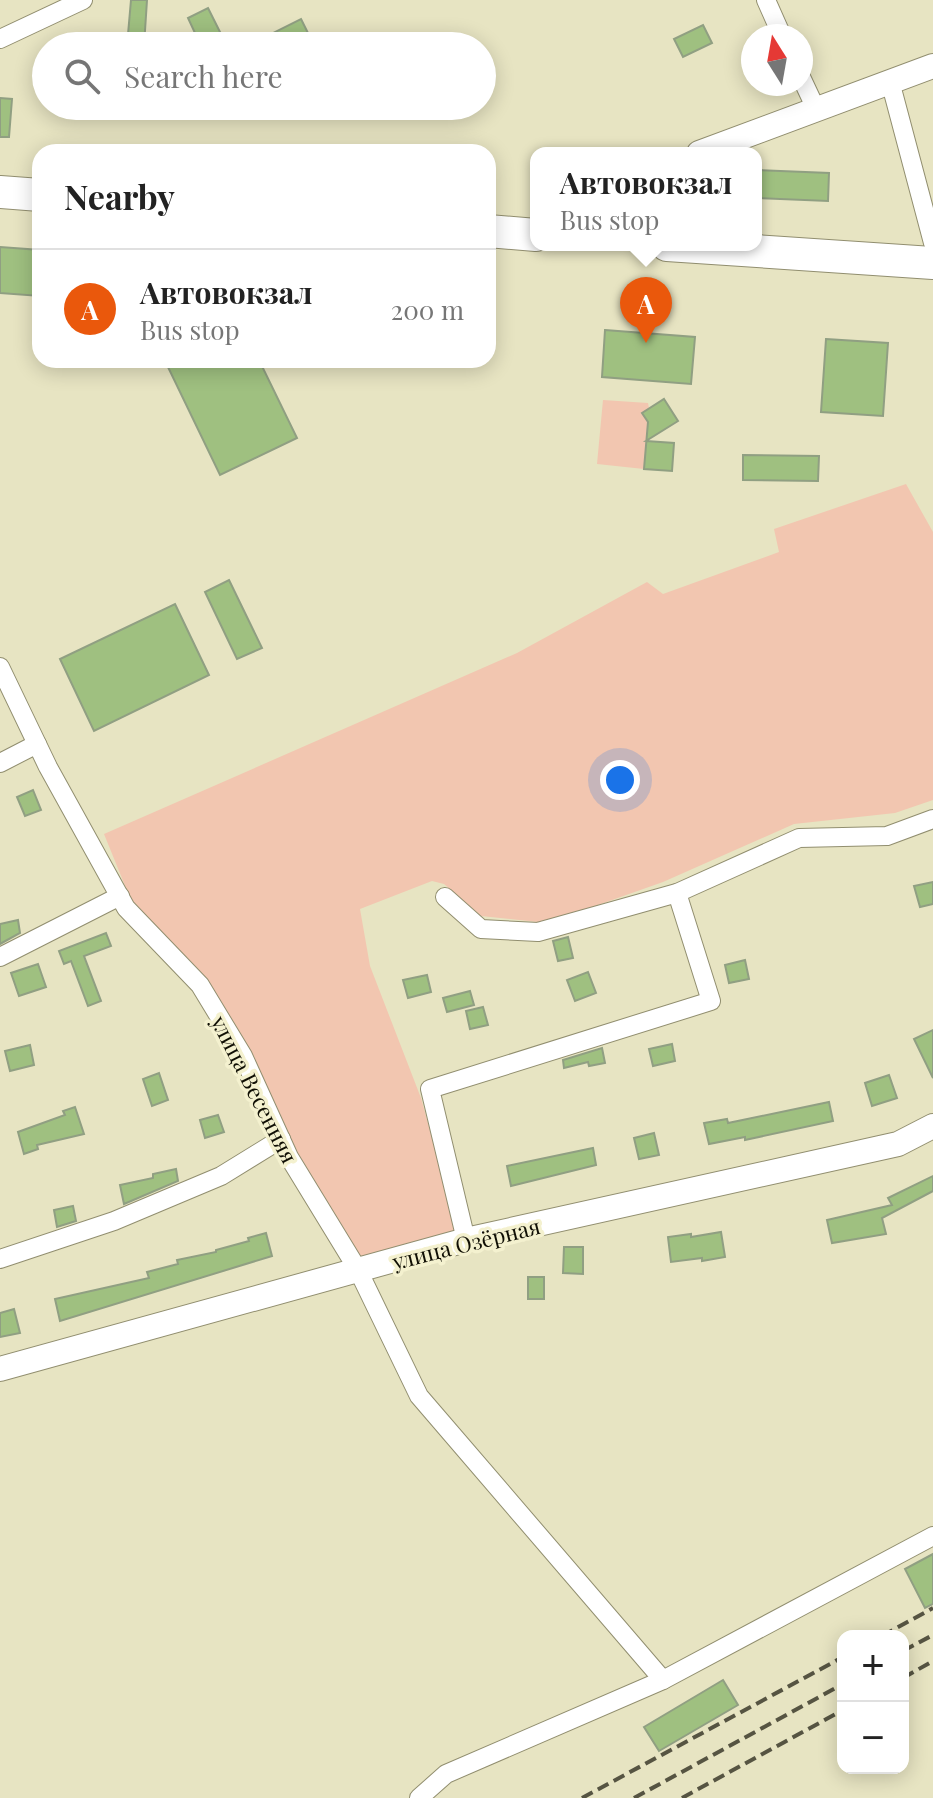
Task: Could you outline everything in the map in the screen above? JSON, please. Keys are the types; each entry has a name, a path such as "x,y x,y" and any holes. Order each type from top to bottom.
{"highway":[{"path":"0,192 32,194"},
{"path":"496,232 530,234"},
{"path":"756,251 933,263"}],"street":[{"path":"0,39 83,0"},
{"path":"766,0 777,24"},
{"path":"715,147 933,66"},
{"path":"890,81 933,243"},
{"path":"810,96 816,109"},
{"name":"улица Весенняя","path":"0,667 37,744 126,908 200,985 243,1056 289,1157 358,1270 419,1396 663,1680"},
{"path":"0,763 37,744"},
{"path":"445,897 481,929 538,932 677,893 799,838 887,836 933,819"},
{"path":"466,1240 430,1089 711,1001 677,893"},
{"path":"0,957 120,896"},
{"name":"улица Озёрная","path":"0,1369 466,1240 898,1144 933,1126"},
{"path":"0,1259 114,1221 207,1182 281,1139"},
{"path":"419,1798 446,1774 663,1680 933,1536"}],"shaded area":[{"path":"603,400 648,403 649,408 642,413 648,423 644,469 597,464"},
{"path":"906,484 933,532 933,800 895,813 794,824 663,882 547,923 481,916 444,884 432,881 360,909 370,966 421,1098 459,1235 363,1262 297,1156 221,1001 199,970 132,903 104,834 517,653 647,582 663,594 779,552 774,529"}],"building":[{"path":"131,0 147,0 145,32 128,32"},
{"path":"208,8 220,32 194,32 188,18"},
{"path":"301,19 308,32 275,32"},
{"path":"703,25 712,43 683,57 674,39"},
{"path":"0,98 12,99 9,137 0,137"},
{"path":"762,170 829,173 828,201 762,198"},
{"path":"0,247 32,249 32,295 0,293"},
{"path":"605,330 695,337 691,384 602,377"},
{"path":"826,339 888,343 883,416 821,412"},
{"path":"168,368 263,368 297,438 220,475"},
{"path":"664,399 678,421 646,441 648,422 642,413"},
{"path":"646,441 674,443 672,471 644,469"},
{"path":"743,455 819,456 818,481 743,480"},
{"path":"229,580 262,648 237,659 205,592"},
{"path":"175,604 209,675 94,731 60,659"},
{"path":"33,790 41,810 25,816 17,797"},
{"path":"933,882 933,904 920,907 914,886"},
{"path":"18,920 20,933 0,944 0,924"},
{"path":"106,933 111,946 84,956 101,1001 88,1006 71,961 64,964 59,951"},
{"path":"568,937 573,958 558,961 553,941"},
{"path":"745,960 749,979 729,983 725,965"},
{"path":"38,964 46,987 19,996 11,973"},
{"path":"588,972 596,993 575,1001 567,980"},
{"path":"427,975 431,992 408,998 403,980"},
{"path":"470,991 474,1005 447,1012 443,998"},
{"path":"483,1007 488,1025 470,1029 466,1011"},
{"path":"933,1030 933,1078 914,1039"},
{"path":"672,1044 675,1061 653,1066 649,1049"},
{"path":"30,1045 34,1065 10,1071 5,1051"},
{"path":"602,1048 605,1063 589,1066 588,1062 564,1068 563,1060"},
{"path":"159,1073 168,1100 152,1106 143,1079"},
{"path":"889,1075 897,1098 872,1106 865,1083"},
{"path":"829,1102 833,1121 745,1140 745,1137 709,1144 704,1123 727,1119 728,1123"},
{"path":"75,1107 84,1134 37,1145 38,1149 24,1154 18,1132 65,1115 63,1111"},
{"path":"218,1115 224,1132 205,1138 200,1120"},
{"path":"654,1133 659,1155 639,1159 634,1138"},
{"path":"593,1148 596,1165 511,1186 507,1166"},
{"path":"176,1169 178,1181 124,1204 120,1185"},
{"path":"933,1176 933,1191 882,1218 886,1234 832,1243 827,1220 892,1205 888,1198"},
{"path":"73,1206 76,1221 57,1227 54,1210"},
{"path":"721,1232 725,1257 671,1262 668,1237"},
{"path":"266,1233 272,1256 60,1321 55,1299 149,1278 147,1272 178,1264 177,1260 216,1252"},
{"path":"564,1247 583,1247 583,1274 563,1273"},
{"path":"528,1277 544,1277 544,1299 528,1299"},
{"path":"14,1309 20,1333 0,1337 0,1313"},
{"path":"933,1554 933,1604 925,1608 905,1569"},
{"path":"723,1680 738,1705 659,1751 644,1727"}],"railway":[{"path":"893,1630 933,1608"},
{"path":"909,1648 933,1635"},
{"path":"582,1798 837,1660"},
{"path":"909,1675 933,1661"},
{"path":"634,1798 837,1687"},
{"path":"682,1798 837,1713"}],"place":[{"name":"Автовокзал","path":"646,343"}]}
